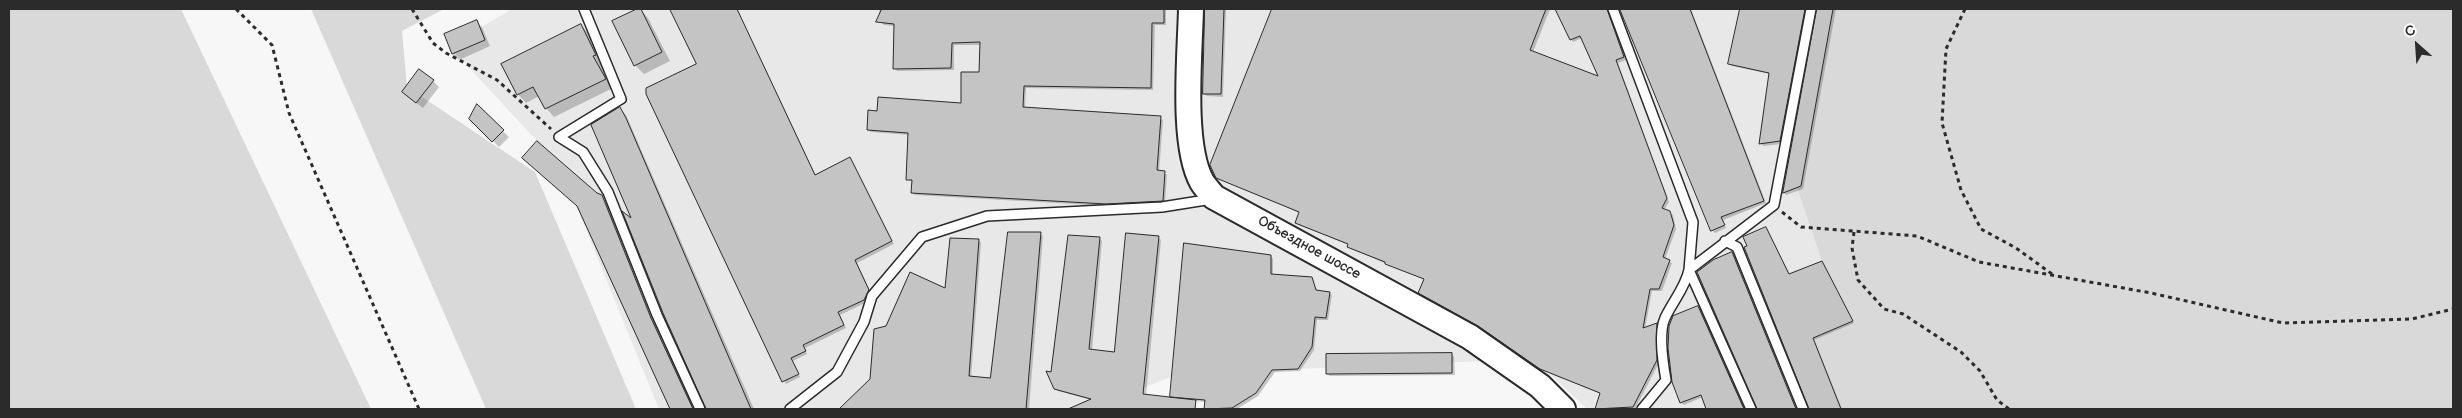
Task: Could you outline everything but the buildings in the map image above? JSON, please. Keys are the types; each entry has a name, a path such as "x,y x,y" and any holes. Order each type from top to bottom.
{"street":[{"name":"Объездное шоссе","path":"1191,9 1189,135 1195,165 1202,182 1217,198 1470,337 1540,386 1563,409"}],"lane":[{"path":"584,9 621,99 559,137 583,152 608,192 657,315 700,409"},
{"path":"1613,9 1693,222 1686,282 1664,320 1662,355 1666,380 1642,409"},
{"path":"1688,270 1774,205 1811,9"},
{"path":"790,409 837,372 864,322 872,296 922,237 988,216 1162,207 1217,198"},
{"path":"1726,242 1737,247 1803,409"},
{"path":"1688,270 1751,409"}],"path":[{"path":"236,9 272,45 288,113 419,409"},
{"path":"412,9 433,43 446,53 497,80 559,137"},
{"path":"1965,9 1946,49 1942,123 1961,190 1981,229 2016,248 2055,276"},
{"path":"1774,205 1800,227 1917,236 1979,262 2151,293 2283,324 2412,319 2453,309"},
{"path":"1854,232 1852,248 1858,280 1884,309 1904,314 1961,352 1980,371 1997,400 2009,409"}],"shaded area":[{"path":"9,9 181,9 371,409 9,409"},
{"path":"311,9 444,9 402,31 407,87 535,172 636,409 486,409"},
{"path":"512,9 1832,9 1796,185 1829,282 1809,350 1834,409 1587,409 1534,359 1179,374 1088,409 659,409 567,183 537,141 449,46"},
{"path":"1832,9 2453,9 2453,409 1834,409 1809,350 1829,282 1796,185"}]}
